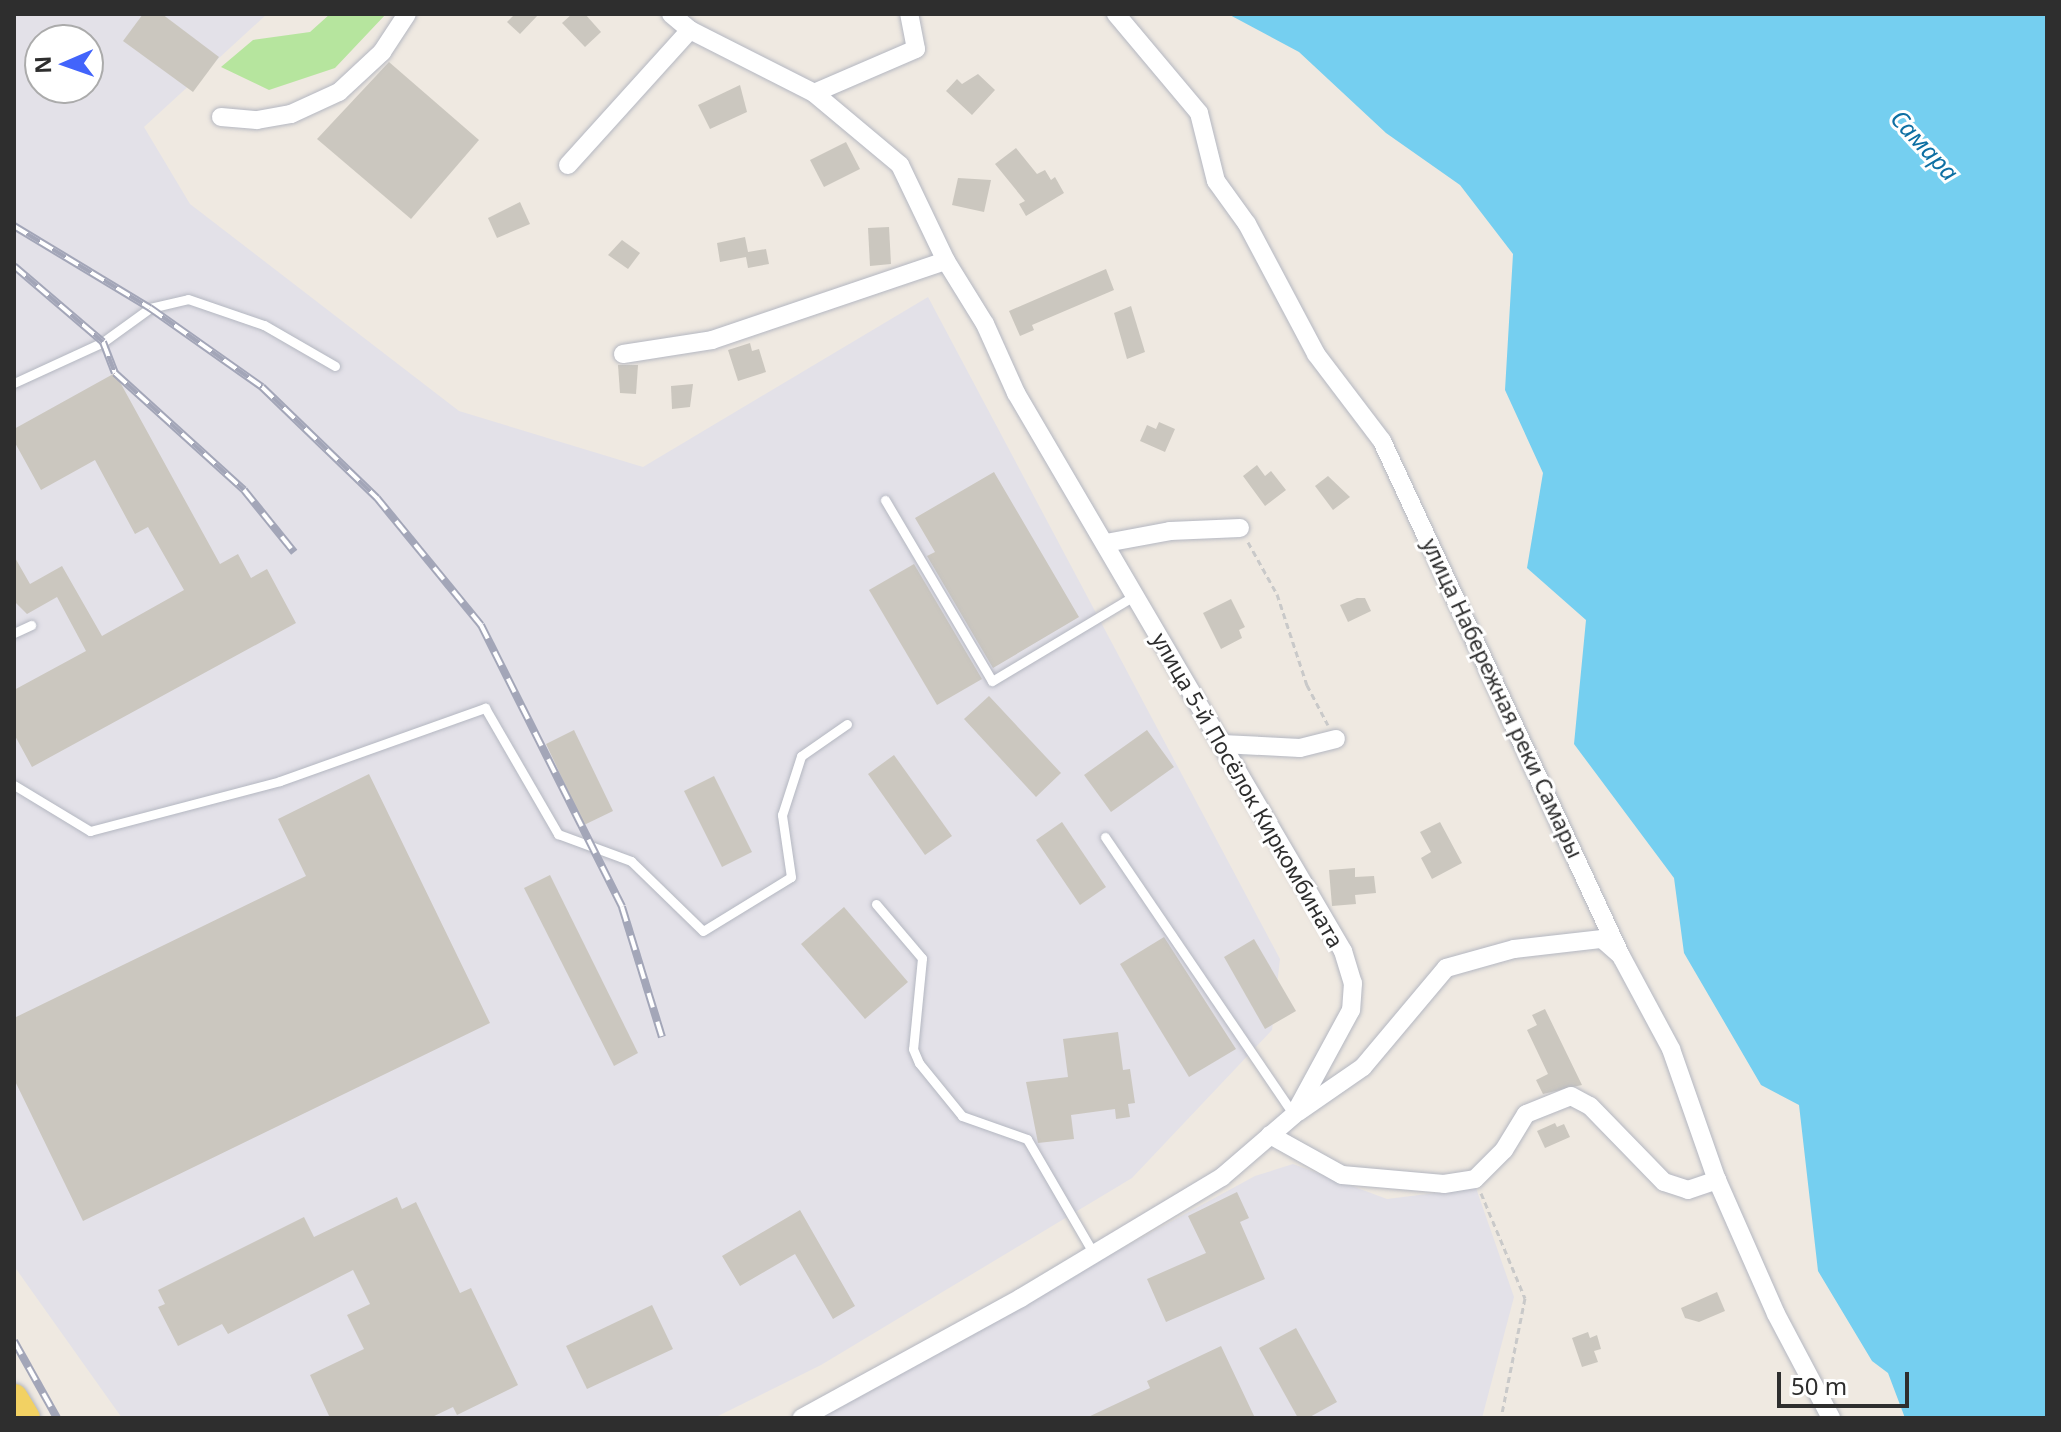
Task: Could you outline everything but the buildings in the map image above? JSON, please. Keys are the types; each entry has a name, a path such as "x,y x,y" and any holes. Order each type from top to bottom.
{"main road":[{"path":"14,1398 26,1418"}],"street":[{"path":"221,117 257,120 291,114 339,92 382,52 407,14"},
{"name":"улица 5-й Посёлок Киркомбината","path":"671,14 690,30 814,93 900,165 946,261 985,324 1016,393 1068,487 1106,543 1134,596 1343,951 1353,983 1351,1010 1294,1115 1222,1177 1094,1254 802,1418"},
{"path":"814,93 916,49 909,14"},
{"name":"улица Набережная реки Самары","path":"1116,14 1199,113 1216,181 1247,224 1316,354 1382,441 1621,956 1671,1049 1717,1180 1776,1314 1831,1418"},
{"path":"568,165 690,30"},
{"path":"623,354 712,340 946,261"},
{"path":"1106,543 1170,531 1240,528"},
{"path":"1222,744 1287,749 1336,739"},
{"path":"1294,1115 1363,1067 1446,968 1514,949 1602,939 1621,956"},
{"path":"1270,1135 1342,1175 1444,1184 1475,1179 1504,1150 1526,1114 1571,1096 1590,1106 1664,1182 1688,1190 1717,1180"}],"lane":[{"path":"14,383 103,342 150,308 188,299 264,325 335,366"},
{"path":"885,500 992,681 1134,596"},
{"path":"14,633 31,625"},
{"path":"14,785 90,831 280,781 485,708 558,834 631,861 703,931 791,877 782,815 801,756 847,724"},
{"path":"1105,837 1294,1115"},
{"path":"876,904 922,958 913,1049 919,1063 962,1116 1027,1139 1094,1254"}],"path":[{"path":"1240,528 1277,594 1307,685 1336,739"},
{"path":"1475,1179 1525,1298 1501,1418"}],"shaded area":[{"path":"14,14 267,14 144,127 190,204 459,411 643,467 928,297 1280,959 1272,1030 1132,1178 821,1365 714,1418 122,1418 14,1266"},
{"path":"1293,1164 1387,1199 1476,1188 1514,1297 1482,1418 819,1418 828,1408 1255,1176"}],"green space":[{"path":"330,14 386,14 335,68 269,90 221,67 253,40 310,32"}],"water":[{"name":"Самара","path":"1228,14 2047,14 2047,1418 1905,1418 1888,1373 1872,1361 1818,1271 1799,1105 1761,1085 1684,953 1674,878 1574,744 1586,620 1527,568 1543,473 1505,390 1513,254 1460,185 1386,133 1299,52"}],"railway":[{"path":"14,226 150,308 262,387 377,498 481,625 622,907 662,1037"},
{"path":"14,266 103,342 115,373 244,490 294,552"},
{"path":"14,1341 57,1418"}]}
